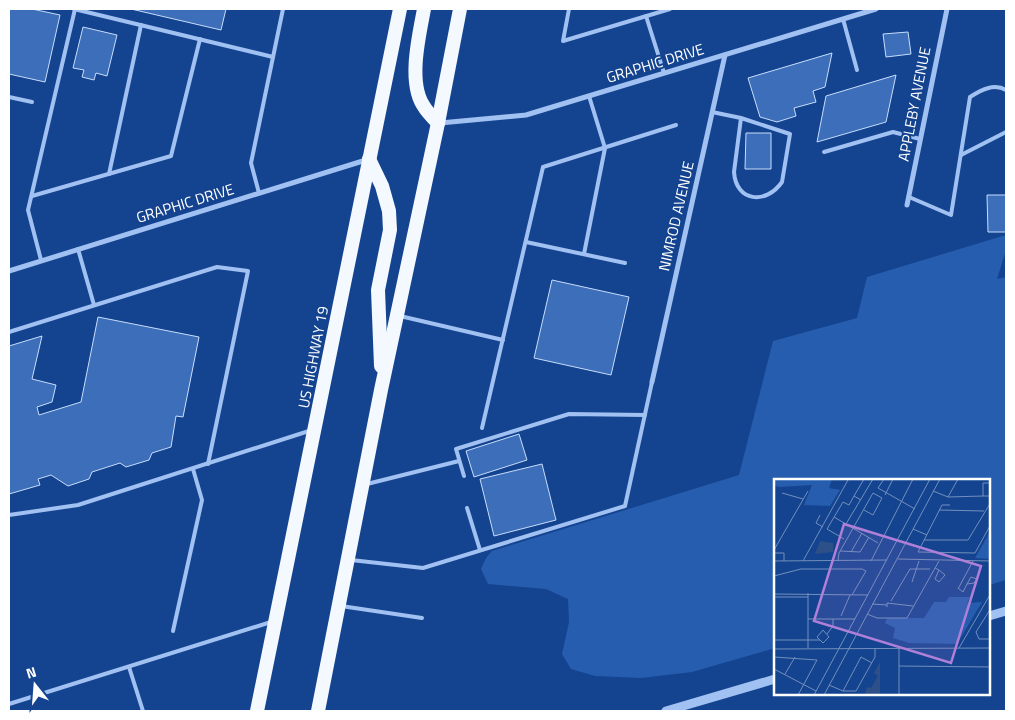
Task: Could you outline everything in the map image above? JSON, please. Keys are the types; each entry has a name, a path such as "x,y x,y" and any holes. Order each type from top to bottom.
{"highway":[{"name":"US HIGHWAY 19","path":"257,711 400,9"},
{"path":"424,9 419,36 415,81 422,104 438,124"},
{"path":"318,711 381,390 438,124 460,9"},
{"path":"369,159 382,186 389,210 390,230 378,290 381,390"}],"street":[{"name":"GRAPHIC DRIVE","path":"438,124 526,115 876,9"},
{"name":"APPLEBY AVENUE","path":"907,205 947,9"},
{"name":"NIMROD AVENUE","path":"652,382 725,55"},
{"name":"GRAPHIC DRIVE","path":"9,271 369,159"},
{"path":"990,616 1006,611"},
{"path":"666,711 774,679"}],"lane":[{"path":"41,260 28,210 75,9 273,57"},
{"path":"259,193 251,163 283,9"},
{"path":"569,9 563,40 670,9"},
{"path":"646,16 664,73"},
{"path":"843,19 858,70"},
{"path":"109,174 141,25"},
{"path":"32,196 171,156 200,39"},
{"path":"908,197 951,215 970,97 984,88 1001,87 1006,90"},
{"path":"584,254 605,148 589,96"},
{"path":"9,97 32,102"},
{"path":"712,112 742,118 790,134 782,182 778,188 755,198 738,190 734,181 742,118"},
{"path":"482,428 543,167 676,125"},
{"path":"824,152 893,132 920,139"},
{"path":"961,155 1006,132"},
{"path":"526,242 625,263"},
{"path":"78,249 94,305"},
{"path":"9,332 217,267 248,271 208,464"},
{"path":"397,315 502,340"},
{"path":"348,560 422,568 625,506 652,382"},
{"path":"464,476 456,449 569,414 644,415"},
{"path":"9,515 78,505 314,430"},
{"path":"363,485 459,461"},
{"path":"174,631 202,500 193,468"},
{"path":"467,508 480,550"},
{"path":"339,605 422,618"},
{"path":"9,704 275,621"},
{"path":"129,667 143,711"}],"shaded area":[{"path":"1006,235 1006,250 997,279 1006,277 1006,580 990,585 990,479 774,479 774,648 692,672 641,678 595,676 571,669 562,654 569,622 568,599 546,589 488,584 481,569 486,558 492,551 739,475 773,341 857,318 867,277"}],"building":[{"path":"9,9 32,9 60,15 45,82 9,74"},
{"path":"131,9 226,9 221,30"},
{"path":"83,27 117,35 107,76 96,73 94,80 82,77 84,70 73,68"},
{"path":"908,32 911,54 886,57 883,34"},
{"path":"832,53 825,87 813,91 816,102 794,108 796,116 777,122 760,117 748,78"},
{"path":"896,75 886,122 817,142 826,96"},
{"path":"746,133 771,133 771,169 745,169"},
{"path":"987,195 1006,195 1006,232 988,232"},
{"path":"552,280 629,297 611,375 534,358"},
{"path":"98,317 199,337 183,417 176,416 171,447 152,453 149,460 126,467 120,463 92,472 89,479 68,486 51,475 38,479 40,485 9,494 9,346 42,336 32,379 56,385 52,402 37,407 39,415 81,402"},
{"path":"519,434 527,460 474,477 466,451"},
{"path":"542,464 556,520 494,536 480,479"}]}
